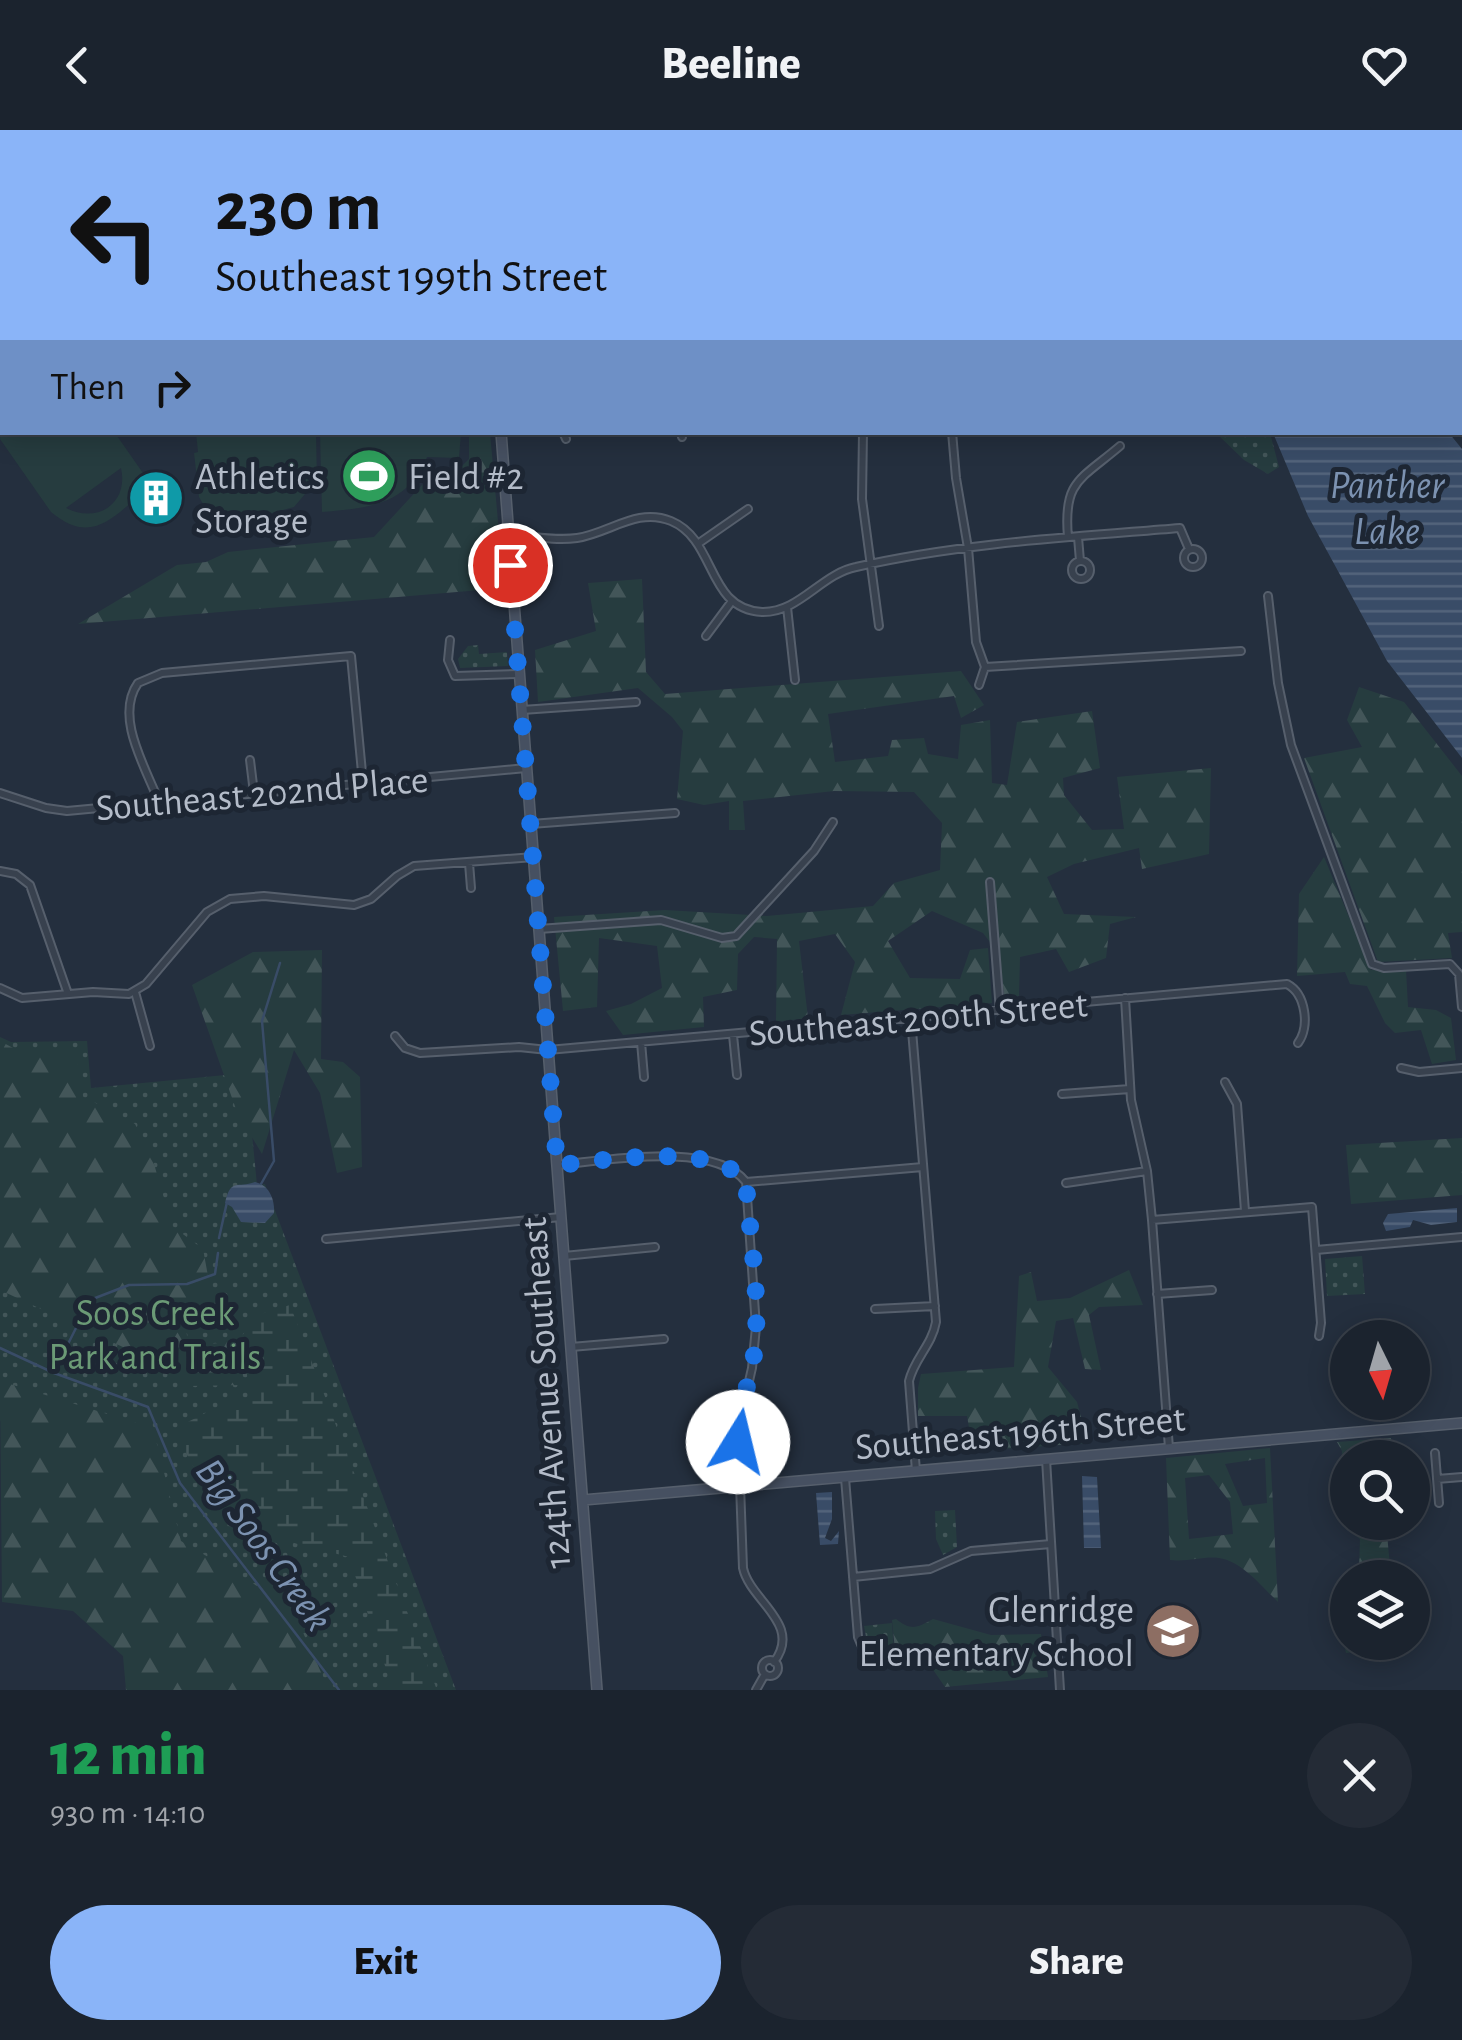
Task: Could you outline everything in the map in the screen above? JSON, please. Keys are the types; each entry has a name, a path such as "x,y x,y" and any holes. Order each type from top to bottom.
{"street":[{"name":"124th Avenue Southeast","path":"501,435 597,1690"},
{"path":"864,435 862,499 879,626"},
{"path":"952,435 976,642 985,667 979,686"},
{"path":"1080,561 1066,510 1069,494 1078,481 1120,446"},
{"path":"699,543 748,509"},
{"path":"508,534 581,537 650,516 679,525 699,543 715,581 732,602 754,611 787,608 829,577 870,564 968,548 1180,528 1189,549"},
{"path":"1268,596 1290,745 1372,964 1384,968 1450,964 1460,974 1462,1007"},
{"path":"706,636 732,602"},
{"path":"787,608 796,680"},
{"path":"450,640 448,660 455,676 519,674"},
{"path":"985,667 1241,651"},
{"path":"160,802 128,713 129,698 138,683 162,673 352,656 363,783"},
{"path":"522,710 636,702"},
{"path":"250,760 254,793"},
{"name":"Southeast 202nd Place","path":"0,793 56,810 526,768"},
{"path":"531,824 675,813"},
{"path":"539,929 660,920 722,938 736,936 814,852 833,822"},
{"path":"0,988 22,998 135,992 207,912 230,900 264,896 354,905 371,900 396,876 414,866 534,856"},
{"path":"469,863 471,888"},
{"path":"0,870 24,878 35,894 68,994"},
{"path":"990,882 1000,1011"},
{"name":"Southeast 200th Street","path":"395,1036 405,1048 420,1053 519,1047 548,1050 1287,984 1297,991 1302,1002 1305,1029 1298,1043"},
{"path":"135,992 150,1046"},
{"path":"1125,998 1130,1089 1152,1220 1169,1448"},
{"path":"911,1018 935,1306 935,1331 909,1382 916,1471"},
{"path":"733,1035 737,1076"},
{"path":"641,1042 644,1077"},
{"path":"1401,1068 1419,1072 1462,1068"},
{"path":"1225,1082 1237,1104 1245,1211"},
{"path":"1062,1094 1130,1089"},
{"path":"557,1165 680,1157 725,1166 746,1182 922,1167"},
{"path":"1066,1183 1146,1171"},
{"path":"746,1182 756,1328 752,1368 739,1418 745,1579 782,1630 780,1654 774,1662 764,1663 765,1674 756,1690"},
{"path":"1152,1220 1312,1207 1319,1336"},
{"path":"326,1239 561,1217"},
{"path":"1316,1250 1462,1236"},
{"path":"564,1256 656,1247"},
{"path":"1157,1294 1212,1290"},
{"path":"875,1309 935,1306"},
{"path":"571,1346 664,1340"},
{"name":"Southeast 196th Street","path":"583,1500 1462,1423"},
{"path":"1435,1453 1439,1503"},
{"path":"1046,1459 1060,1690"},
{"path":"1438,1479 1462,1477"},
{"path":"845,1478 858,1638 866,1656"},
{"path":"853,1576 930,1569 971,1551 1051,1544"}],"green space":[{"path":"0,435 116,435 152,486 94,527 67,523 51,512","holes":["121,468 120,492 108,508 99,512 89,514 66,508"]},
{"path":"196,435 316,435 317,480 294,507 215,525 199,497 194,453 198,452"},
{"name":"Field #2","path":"320,435 461,435 459,458 427,457 409,486 397,495 370,506 322,512"},
{"path":"469,435 490,435 504,588 78,624 177,565 206,562 228,552 374,537 434,472 461,467 469,459"},
{"path":"1218,435 1271,435 1279,467 1268,474 1244,460"},
{"path":"642,579 646,672 665,694 961,671 984,705 961,718 954,696 828,714 835,762 888,756 892,740 924,738 928,754 958,759 961,725 990,720 992,783 1007,785 1017,722 1092,711 1100,768 1063,778 1064,795 1092,830 1124,829 1117,777 1211,768 1209,854 1142,869 1139,848 1074,864 1047,877 1064,914 1136,917 1110,924 1106,958 1069,972 1056,949 1020,957 1019,996 1004,996 1000,955 983,933 932,911 888,941 910,978 960,979 970,950 988,948 992,1003 841,1015 855,962 835,934 799,941 808,1018 776,1022 777,939 754,937 738,954 737,990 703,997 704,1027 623,1035 606,1011 631,1004 662,988 657,946 599,938 597,1007 563,1011 554,917 665,910 767,916 873,906 894,883 940,870 942,823 914,792 834,791 743,801 745,830 729,830 729,801 704,805 677,799 683,731 638,688 538,702 535,650 596,631 588,583"},
{"path":"478,645 479,654 507,652 508,666 460,668 458,659 468,646"},
{"path":"1359,687 1404,702 1462,776 1462,932 1448,933 1452,958 1378,962 1304,758 1362,747 1347,720"},
{"path":"1324,857 1371,970 1406,970 1408,1007 1436,1010 1451,1018 1456,1060 1432,1064 1421,1030 1395,1033 1385,1023 1367,986 1350,984 1345,972 1297,976 1299,894"},
{"path":"322,950 321,1059 343,1062 360,1077 362,1167 337,1173 320,1093 294,1050 262,1154 237,1112 192,985 253,952"},
{"name":"Soos Creek Park and Trails","path":"0,1037 11,1042 87,1041 91,1088 246,1073 257,1185 265,1184 456,1690 142,1690 0,1420"},
{"path":"0,1041 15,1049 76,1052 83,1098 135,1124 152,1157 172,1226 203,1249 213,1303 184,1306 188,1346 229,1342 243,1385 189,1386 125,1348 0,1290"},
{"path":"1462,1138 1462,1195 1351,1204 1346,1145"},
{"path":"1362,1256 1365,1294 1327,1296 1325,1259"},
{"path":"1129,1270 1143,1305 1099,1307 1089,1315 1101,1370 1085,1369 1073,1318 1056,1321 1048,1367 1077,1402 1088,1443 973,1451 967,1416 918,1416 921,1374 1014,1367 1019,1276 1031,1272 1037,1301 1070,1298"},
{"path":"290,1305 437,1690 393,1690 349,1557 223,1525 174,1429 227,1402 252,1396 239,1340 257,1315"},
{"path":"0,1381 153,1428 181,1541 291,1606 329,1690 126,1690 123,1656 73,1611 2,1602"},
{"path":"1270,1448 1278,1602 1251,1575 1227,1560 1170,1560 1166,1458","holes":["1265,1458 1267,1503 1243,1506 1225,1464","1209,1475 1230,1502 1233,1534 1189,1539 1185,1478"]},
{"path":"955,1510 957,1547 943,1555 936,1539 935,1511"},
{"path":"1360,1540 1388,1540 1389,1560 1359,1560"},
{"path":"933,1619 991,1635 1041,1634 1048,1677 945,1687 927,1661 896,1660 892,1620 910,1627"},
{"path":"892,1623 894,1651 881,1652 867,1642 864,1626"}],"water":[{"name":"Panther Lake","path":"1274,435 1451,435 1462,449 1462,758 1387,661 1308,516"},
{"path":"255,1182 270,1193 274,1213 265,1223 241,1222 225,1203 227,1195 232,1187"},
{"path":"1457,1208 1457,1222 1431,1225 1413,1220 1410,1227 1386,1231 1383,1223 1388,1214"},
{"path":"1082,1476 1097,1477 1101,1548 1084,1548"},
{"path":"832,1492 832,1519 825,1538 831,1541 839,1531 838,1544 820,1545 816,1493"}],"waterway":[{"path":"261,1184 274,1161 262,1021 280,963"},
{"path":"219,1238 227,1202"},
{"path":"55,1370 90,1300 129,1285 187,1284 215,1274 218,1253"},
{"name":"Big Soos Creek","path":"0,1348 54,1373 148,1407 180,1483 339,1690"}],"place":[{"name":"Field #2","path":"369,476"},
{"name":"Athletics Storage","path":"156,498"},
{"name":"Glenridge Elementary School","path":"1173,1631"}],"route":[{"path":"510,565 557,1165 680,1157 725,1166 746,1182 756,1328 738,1442"}]}
